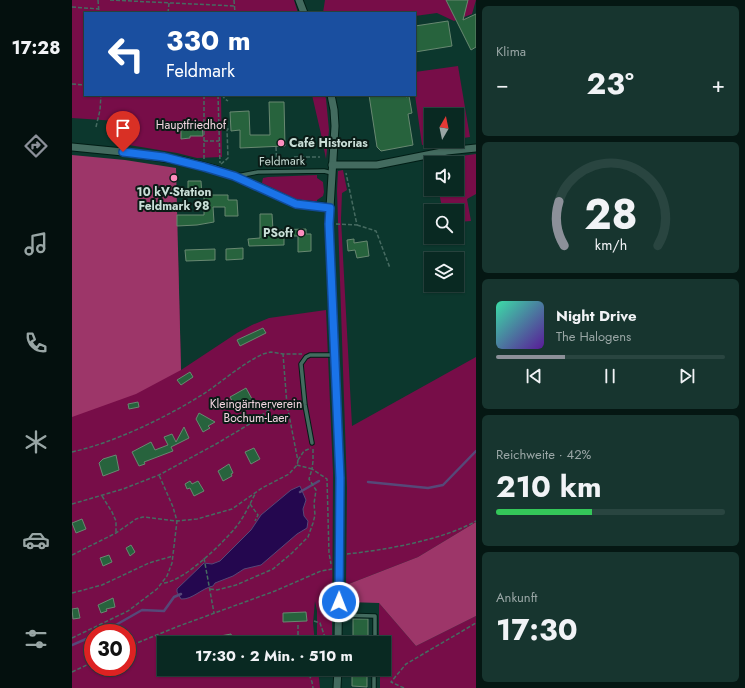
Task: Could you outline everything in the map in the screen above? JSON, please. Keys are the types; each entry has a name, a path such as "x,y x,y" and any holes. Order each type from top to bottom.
{"street":[{"path":"299,0 304,12"},
{"path":"331,96 335,126 329,224 340,478 338,636"},
{"name":"Feldmark","path":"72,147 164,157 234,176 296,204 330,208"},
{"path":"332,169 344,165 377,165 447,151 476,148"},
{"path":"338,676 338,688"}],"lane":[{"name":"Feldmark","path":"234,176 258,172 324,171 332,169"},
{"path":"312,443 305,405 301,368 303,360 310,355 335,355"},
{"path":"339,615 375,616 375,636"},
{"path":"374,676 374,688"}],"path":[{"path":"98,0 99,12"},
{"path":"110,0 235,6"},
{"path":"234,0 235,12"},
{"path":"168,12 169,3"},
{"path":"72,7 98,9"},
{"path":"72,84 84,85"},
{"path":"96,127 100,110 101,96"},
{"path":"204,96 204,167"},
{"path":"218,96 220,165 228,158 229,129"},
{"path":"223,96 228,101"},
{"path":"204,141 219,141"},
{"path":"276,146 277,166"},
{"path":"294,157 320,157"},
{"path":"344,165 357,225"},
{"path":"329,224 357,225 376,232 390,268"},
{"path":"72,452 85,449 134,430 178,409 258,356 271,352 310,355"},
{"path":"283,354 287,405 298,461"},
{"path":"72,504 102,496 158,475 253,422 275,405 305,405"},
{"path":"72,555 116,533 136,519 143,517 177,521 197,519 232,509 255,493 289,474 297,465 304,451 312,447 313,461 309,480 316,490 314,504 315,515 308,537 292,554 273,569 236,585 217,590 210,588"},
{"path":"297,465 312,469 327,479 329,553 331,563"},
{"path":"72,638 128,611 145,599 163,583 168,576 173,556 177,521 173,507 158,475"},
{"path":"163,583 169,582 187,573 212,551 236,527 255,493"},
{"path":"102,496 112,512 116,522 116,533"},
{"path":"250,504 258,515 255,521"},
{"path":"340,555 371,552 422,541 464,528 476,521"},
{"path":"212,551 215,554"},
{"path":"72,593 102,585 148,563 173,556"},
{"path":"204,558 206,562 214,613"},
{"path":"136,643 275,591 321,571 340,568"},
{"path":"314,621 320,623 324,636"},
{"path":"404,688 391,682 406,664 476,623"},
{"path":"298,625 298,636"},
{"path":"72,672 84,666"},
{"path":"310,676 313,688"}],"green space":[{"name":"Hauptfriedhof","path":"72,0 294,0 298,12 84,12 84,96 221,96 222,157 197,158 129,145 131,122 72,118"},
{"path":"325,0 476,0 472,14 454,21 437,13 416,16 416,12 323,12"},
{"path":"458,66 470,137 464,138 464,108 424,108 424,145 422,145 416,96 416,72"},
{"path":"312,96 325,96 326,99 329,130 326,159"},
{"path":"476,154 476,194 467,199 471,221 464,222 464,204 441,204 440,196 464,196 464,156 461,156"},
{"path":"343,170 347,190 342,193 341,219 352,426 476,357 476,522 418,557 346,585 347,488 337,191 338,171"},
{"path":"317,175 317,178 323,182 324,192 323,196 317,200 317,202 296,199 262,183 263,178 268,177"},
{"name":"Kleingärtnerverein Bochum-Laer","path":"72,246 178,256 181,370 237,333 252,325 269,318 326,310 333,473 332,636 317,636 317,611 315,601 313,623 314,636 157,636 157,676 319,676 320,688 72,688"},
{"path":"379,603 416,646 476,616 476,688 380,688 380,676 391,676 391,636 379,636"}],"shaded area":[{"path":"72,155 125,160 176,168 181,370 136,394 72,417"},
{"path":"300,486 306,500 303,509 304,516 308,521 307,528 297,534 261,565 244,569 189,598 181,599 177,589 204,563 212,564 220,561 251,530 261,515 291,490"},
{"path":"476,522 476,616 416,646 379,603 347,602 346,585 418,557"}],"building":[{"path":"446,0 468,0 463,20 476,14 476,47 471,50"},
{"path":"448,21 452,46 416,52 416,26"},
{"path":"369,96 409,96 412,113 408,114 413,145 381,151 377,147"},
{"path":"269,102 284,102 285,146 240,148 240,130 231,131 230,112 249,111 250,135 270,135"},
{"path":"181,126 202,126 203,136 190,136 190,138 181,139"},
{"path":"188,181 201,181 202,196 188,196"},
{"path":"204,195 228,195 228,200 237,200 238,216 225,216 225,207 213,207 214,222 177,226 177,215 204,215"},
{"path":"260,214 272,214 273,230 306,229 306,234 311,234 311,251 298,252 298,236 284,236 284,245 249,246 248,239 260,238"},
{"path":"354,239 354,243 367,241 369,256 357,258 355,250 348,251 347,240"},
{"path":"243,248 243,259 226,260 226,249"},
{"path":"215,249 215,260 186,261 185,250"},
{"path":"263,328 266,333 240,346 237,340"},
{"path":"190,372 193,377 181,385 177,380"},
{"path":"246,388 252,399 236,408 230,397"},
{"path":"138,402 139,407 129,409 128,404"},
{"path":"199,413 215,422 208,426 210,428 203,432 196,419"},
{"path":"184,427 189,438 171,447 173,451 144,462 145,464 139,466 132,452 151,442 155,450 168,445 164,437 172,434 176,442"},
{"path":"254,448 260,459 251,464 245,452"},
{"path":"116,455 119,470 103,476 99,463 103,459"},
{"path":"229,464 233,473 231,474 232,476 223,481 218,471"},
{"path":"190,481 192,484 198,481 204,491 194,496 190,488 187,489 185,484"},
{"path":"82,519 86,529 76,533 72,523"},
{"path":"131,545 135,552 130,556 126,548"},
{"path":"109,555 112,562 103,566 100,558"},
{"path":"113,598 115,607 106,609 107,611 101,613 98,605"},
{"path":"78,608 80,618 73,619 72,609"},
{"path":"306,612 307,621 283,622 283,613"},
{"path":"353,619 368,619 368,636 353,636"},
{"path":"231,634 232,636 220,636"},
{"path":"352,676 367,676 367,687 352,686"}],"waterway":[{"path":"368,482 428,488 443,485 476,451"},
{"path":"300,492 319,481"},
{"path":"118,624 142,610 164,611 174,597 181,594"},
{"path":"72,645 84,640"}],"place":[{"name":"Café Historias","path":"281,143"},
{"name":"10 kV-Station Feldmark 98","path":"174,178"},
{"name":"PSoft","path":"301,233"}],"route":[{"path":"123,152 164,157 214,169 234,176 296,204 330,208 329,224 340,478 339,602"}]}
